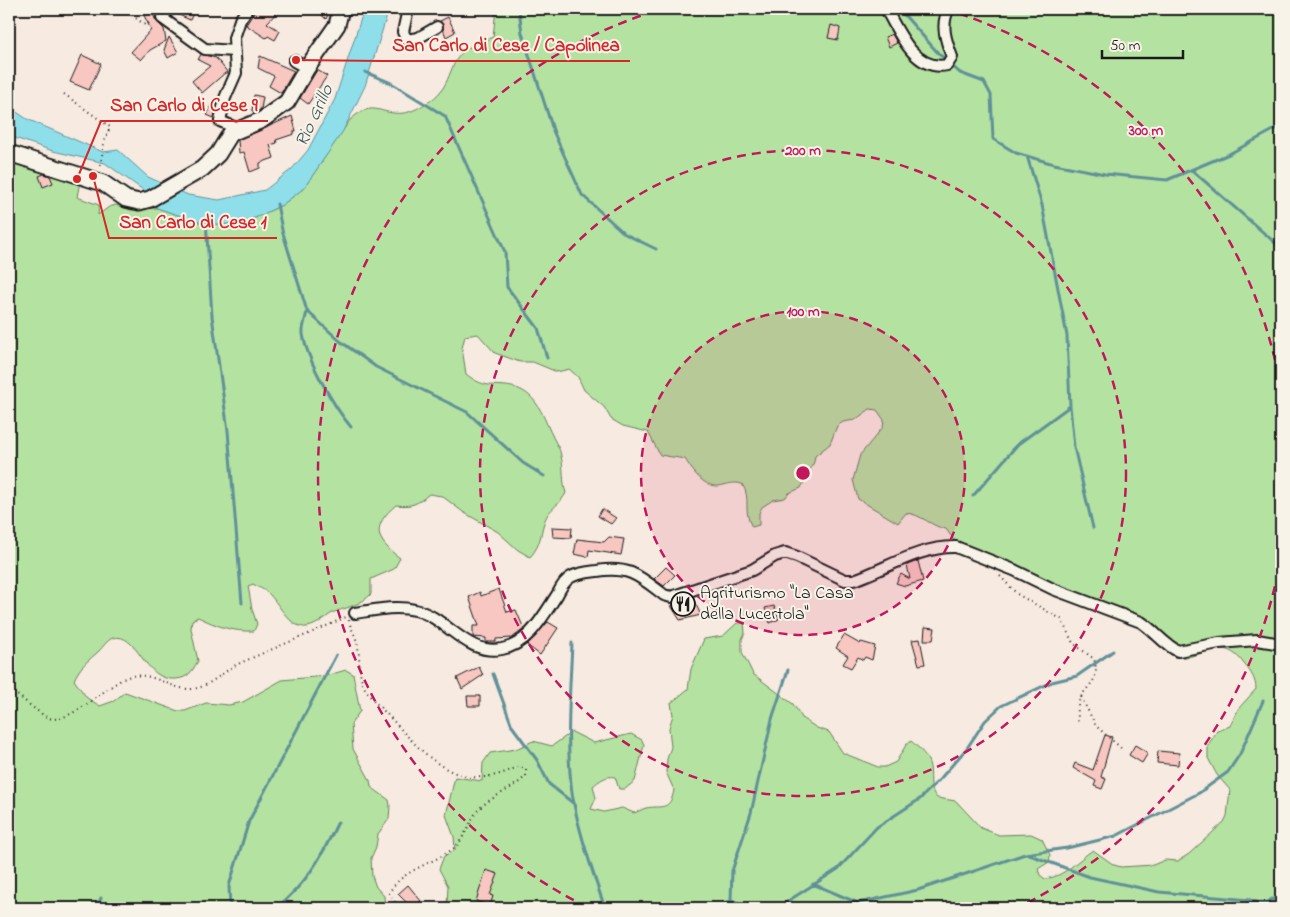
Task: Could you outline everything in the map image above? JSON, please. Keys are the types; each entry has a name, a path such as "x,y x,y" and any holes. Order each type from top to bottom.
{"street":[{"path":"169,9 162,18 205,50 234,51"},
{"path":"240,128 220,121 225,98 236,73 234,51 236,29 247,9"},
{"path":"9,153 103,183 126,199 139,202 150,199 202,169 218,154 231,132 262,120 288,102 300,64 337,25 341,9"},
{"path":"408,9 403,32 407,40 418,38 437,27"},
{"path":"886,9 904,42 916,55 940,66 947,64 952,57 944,30 945,15 949,9"},
{"path":"355,612 414,609 431,616 459,637 486,651 503,649 518,644 533,630 570,578 591,571 614,568 629,570 664,595 671,597 705,584 752,570 775,556 785,553 845,580 854,580 912,556 947,547 964,548 1053,589 1141,622 1152,629 1165,643 1178,651 1219,643 1257,640 1281,644"}],"path":[{"path":"124,9 145,25 162,18"},
{"path":"64,94 110,127 104,147 102,166"},
{"path":"990,560 1000,576 1017,594 1061,619 1073,644 1094,659 1095,674 1091,686 1081,697 1078,722"},
{"path":"9,690 23,697 49,718 58,718 80,709 112,685 127,677 144,676 191,689 207,684 236,666 355,612"},
{"path":"355,612 349,622 356,640 359,673 366,690 415,744 435,762 463,777 500,776 519,766 526,770 526,776 520,782 494,796 478,811 455,847 395,882 389,893 398,907"},
{"path":"1081,697 1096,726 1122,749"}],"green space":[{"path":"496,9 1281,9 1281,908 443,908 447,905 448,886 439,869 444,856 455,850 454,837 446,815 455,777 482,781 483,763 490,753 516,749 533,741 552,746 572,732 594,743 631,734 642,740 644,745 635,781 625,789 619,789 615,777 600,780 593,786 596,798 591,809 604,812 622,808 634,813 646,808 667,805 674,790 666,772 667,759 671,747 669,728 673,715 671,703 688,689 691,669 704,639 723,636 737,623 744,623 745,633 742,639 742,652 753,674 793,704 803,719 817,728 829,732 843,753 878,767 885,767 896,762 906,745 911,741 928,760 932,790 937,798 956,801 981,828 999,835 1031,834 1042,839 1050,855 1049,862 1038,869 1040,875 1045,879 1059,875 1093,850 1114,865 1121,867 1153,865 1165,860 1178,861 1189,854 1224,822 1227,816 1230,790 1217,775 1208,758 1208,745 1217,731 1230,726 1239,708 1256,689 1254,679 1249,670 1237,655 1228,650 1212,650 1185,657 1174,657 1145,629 1071,599 1048,593 1018,577 994,557 954,540 946,529 906,513 898,523 858,499 853,480 860,455 883,427 884,420 877,410 870,409 855,420 843,422 837,426 830,444 815,456 801,488 789,493 785,498 773,500 762,507 759,513 759,525 752,527 749,521 745,489 742,484 732,483 713,486 708,484 698,477 685,459 660,455 648,432 623,426 611,419 604,407 584,390 578,377 569,369 557,372 533,362 520,362 495,353 478,334 465,336 462,348 466,374 480,383 516,388 530,396 539,407 559,448 566,493 548,514 537,546 530,557 518,550 498,532 463,512 442,496 429,494 414,504 406,506 396,505 383,520 379,533 381,539 400,558 394,569 371,579 371,594 359,603 333,612 312,626 301,626 295,624 284,614 267,592 253,584 248,586 257,624 254,631 225,628 198,617 192,620 191,629 198,661 187,676 176,679 165,678 148,666 129,642 122,638 113,638 85,664 74,680 87,698 100,706 114,701 125,692 178,711 185,711 206,703 229,705 243,702 282,680 325,676 346,670 353,674 360,711 351,724 353,749 370,780 371,787 389,800 390,806 389,819 378,834 376,847 371,858 372,876 376,887 384,896 385,908 9,908 9,746 13,745 9,735 9,157 80,181 77,197 99,205 98,215 109,207 116,205 131,210 157,208 199,222 255,218 282,205 304,188 350,120 358,114 371,109 396,113 412,111 435,98 446,83 461,54 471,46 493,37"}],"water":[{"path":"364,9 389,9 365,86 343,131 304,188 282,205 255,218 223,225 199,222 157,208 143,190 105,163 53,151 9,136 9,107 27,119 103,152 118,150 148,177 188,195 219,200 265,190 292,169 308,150 335,99"}],"building":[{"path":"141,9 151,9 156,21 164,29 166,41 150,50 141,60 131,52 151,30"},
{"path":"182,9 195,9 190,20 179,15"},
{"path":"256,9 280,9 267,23 280,31 275,40 268,36 266,38 246,25"},
{"path":"315,9 331,9 326,19"},
{"path":"448,17 455,32 446,37 440,21"},
{"path":"831,25 840,28 838,40 828,38"},
{"path":"892,34 897,43 889,47 885,37"},
{"path":"169,37 178,52 168,58 164,50"},
{"path":"201,54 216,58 228,73 225,73 202,93 192,81 210,66 198,60"},
{"path":"82,55 101,64 89,90 70,82"},
{"path":"260,56 294,71 281,93 269,86 274,76 258,68"},
{"path":"317,70 327,76 308,104 300,98"},
{"path":"254,95 263,97 261,109 257,112 252,111"},
{"path":"213,102 217,104 214,118 207,115"},
{"path":"292,116 296,131 294,131 294,134 276,140 277,143 270,145 274,158 260,163 260,168 250,172 244,152 239,153 238,140"},
{"path":"44,174 50,176 53,183 43,187 39,176"},
{"path":"602,509 616,518 611,524 598,516"},
{"path":"552,527 572,528 571,538 553,537"},
{"path":"609,537 624,539 621,555 589,550 588,557 574,554 577,539 604,542"},
{"path":"918,561 923,581 905,586 896,583 901,574 910,579 907,565"},
{"path":"666,567 675,575 664,586 654,579"},
{"path":"499,589 507,612 516,610 524,629 512,638 496,639 496,642 486,642 486,638 473,637 473,626 479,626 469,597 480,592 481,596"},
{"path":"692,597 701,615 680,620 671,606"},
{"path":"774,606 779,619 770,623 765,608"},
{"path":"548,622 558,628 540,655 527,645"},
{"path":"925,627 935,628 933,640 924,640"},
{"path":"844,635 860,644 861,642 875,646 872,660 865,657 863,660 858,657 851,668 843,664 848,656 836,648"},
{"path":"920,639 925,664 919,665 912,640"},
{"path":"479,667 483,675 462,689 457,678"},
{"path":"467,696 480,696 480,706 468,706"},
{"path":"1105,735 1112,737 1101,777 1106,779 1102,789 1094,786 1096,781 1073,768 1075,763 1093,770"},
{"path":"1135,745 1148,753 1142,763 1129,755"},
{"path":"1158,751 1179,753 1178,765 1157,763"},
{"path":"486,870 498,874 490,895 493,896 490,906 476,901"},
{"path":"408,885 421,901 412,908 398,894"}],"waterway":[{"path":"519,9 522,33 554,133 582,195 625,234 656,249"},
{"path":"899,9 938,53 960,73 984,82 991,95 993,139 1016,153 1054,164 1105,174 1167,180 1229,154 1281,126"},
{"path":"365,72 391,83 445,116 505,252 507,287 538,328 547,358"},
{"path":"1027,156 1042,205 1067,336 1074,447 1093,528"},
{"path":"1193,171 1281,248"},
{"path":"277,204 282,230 307,311 340,341 376,367 467,412 523,463 544,476"},
{"path":"206,220 212,316 228,431 242,603"},
{"path":"307,311 303,332 310,357 329,396 351,427"},
{"path":"973,496 1018,444 1070,406"},
{"path":"572,643 569,696 571,784 580,830 605,908"},
{"path":"777,908 838,869 877,827 920,799 967,748 985,721 1001,706 1052,682 1077,676 1113,651"},
{"path":"230,908 229,886 249,821 336,655"},
{"path":"731,900 732,871 751,813 772,719 788,670"},
{"path":"493,674 512,726 537,760 549,784 573,803"},
{"path":"858,903 918,890 1025,854 1067,848 1116,836 1199,793 1228,772 1240,754 1263,701"},
{"path":"276,908 305,880 326,847 338,822"},
{"path":"1027,854 1090,877 1159,892 1250,900 1276,908"},
{"path":"813,884 858,903 863,908"},
{"path":"96,908 101,898"},
{"path":"1265,904 1272,899 1281,899"},
{"path":"719,908 731,900 750,908"},
{"path":"1250,900 1252,908"}],"place":[{"name":"San Carlo di Cese / Capolinea","path":"296,60"},
{"name":"San Carlo di Cese 1","path":"93,176"},
{"name":"San Carlo di Cese 9","path":"77,179"},
{"name":"Agriturismo \"La Casa della Lucertola\"","path":"683,604"}],"water label":[{"name":"Rio Grillo","path":"315,116"}]}
